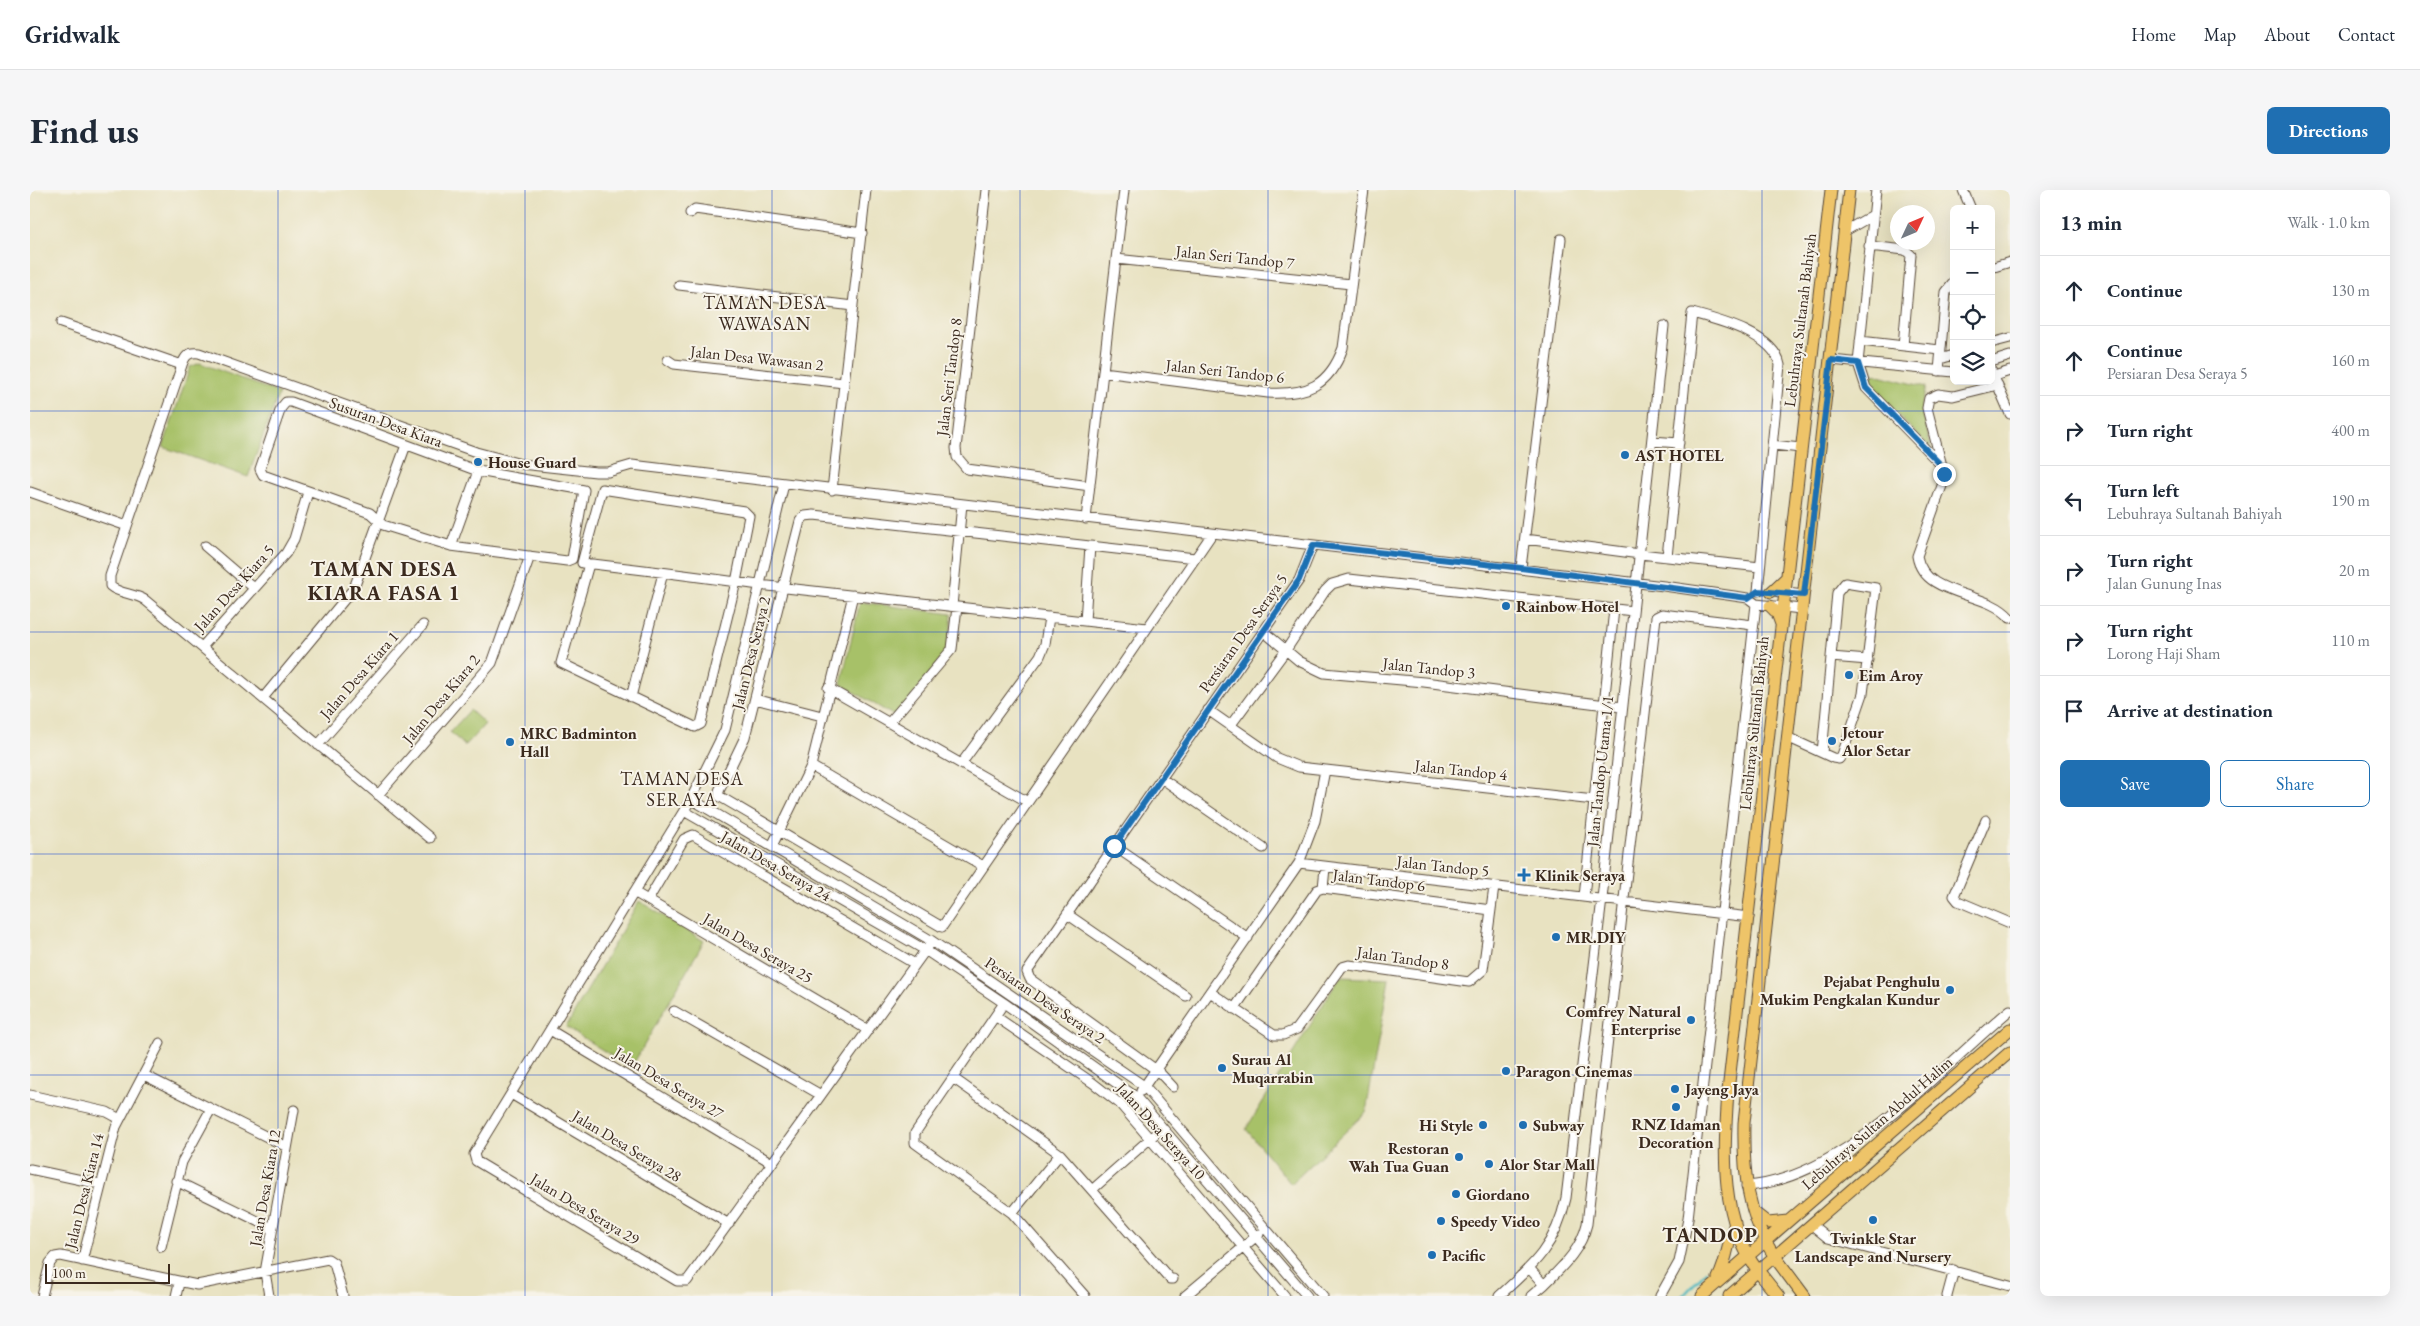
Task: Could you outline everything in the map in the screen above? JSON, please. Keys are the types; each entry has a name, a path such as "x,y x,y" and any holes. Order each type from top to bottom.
{"highway":[{"path":"1775,1257 1804,1296"},
{"path":"1758,1271 1778,1296"}],"main road":[{"name":"Lebuhraya Sultanah Bahiyah","path":"1758,1271 1748,1256 1735,1223 1727,1189 1724,1147 1728,1091 1831,190"},
{"path":"1836,190 1849,191"},
{"name":"Lebuhraya Sultanah Bahiyah","path":"1775,1257 1765,1242 1752,1209 1746,1186 1744,1123 1849,191"},
{"path":"1771,592 1786,578"},
{"path":"1770,606 1779,618 1781,628"},
{"name":"Lebuhraya Sultan Abdul Halim","path":"1702,1296 2010,1029"},
{"name":"Lebuhraya Sultan Abdul Halim","path":"1729,1296 2009,1055"},
{"path":"1752,1209 1762,1220 1768,1223 1788,1221"},
{"path":"1715,1283 1725,1261 1729,1237 1735,1223"}],"street":[{"path":"832,490 866,190"},
{"name":"Jalan Seri Tandop 8","path":"986,190 956,457 967,469 1090,486"},
{"path":"1086,519 1124,190"},
{"name":"Jalan Seri Tandop 6","path":"1103,372 1268,393 1287,394 1312,389 1319,385 1344,348 1364,190"},
{"path":"1876,190 1858,363 1866,388 1942,466"},
{"path":"1963,190 1969,205"},
{"path":"690,213 695,210 862,233"},
{"path":"1845,231 1873,215"},
{"path":"1521,568 1561,239"},
{"path":"1869,246 1906,250 1911,255 1902,346"},
{"name":"Jalan Seri Tandop 7","path":"1116,259 1351,284"},
{"path":"1995,264 2010,262"},
{"path":"679,285 853,306"},
{"path":"1939,371 1946,292 1950,287"},
{"path":"1667,557 1692,313 1741,329 1768,344 1778,355 1780,364 1758,591"},
{"path":"61,323 182,365"},
{"name":"Jalan Tandop Utama 1/1","path":"1499,1296 1543,1255 1553,1237 1566,1198 1602,899 1664,326"},
{"path":"1995,343 2010,338"},
{"path":"1860,341 1950,355"},
{"path":"430,838 140,597 117,591 110,586 110,576 182,365 188,354 199,352 476,452 521,464 596,472 608,472 632,465 832,490 1521,568 1748,598 1756,604 1802,609"},
{"path":"1995,361 2010,356"},
{"name":"Jalan Desa Wawasan 2","path":"668,360 674,364 844,383"},
{"path":"1831,360 1950,372"},
{"path":"1995,377 2010,372"},
{"path":"1995,379 2010,414"},
{"path":"1977,385 1953,396 1932,395 1927,408 1942,466 1943,483 1917,556 1918,564 1928,576 1938,583 2001,609 2010,618"},
{"name":"Susuran Desa Kiara","path":"308,492 260,472 281,408 284,404 290,402 478,471 584,490 572,559 567,561 530,556"},
{"path":"1652,441 1678,443"},
{"path":"263,698 354,588 380,522 406,445"},
{"path":"1772,445 1802,448"},
{"path":"451,546 478,471"},
{"path":"511,1094 691,800 725,730 784,484"},
{"path":"589,564 561,662 695,727 700,726 736,582 748,513 606,488 600,493 582,563 589,564 663,573 736,582 760,585 1147,628"},
{"path":"30,492 127,526"},
{"path":"308,492 370,513 380,522 451,546 530,556"},
{"name":"Jalan Desa Kiara 5","path":"202,647 291,546 308,492"},
{"path":"889,723 952,649 962,504"},
{"name":"Jalan Desa Seraya 2","path":"779,833 720,796 720,791 740,751 800,521 805,516 814,515 960,530"},
{"path":"960,530 1195,558"},
{"path":"779,833 942,927 1212,534"},
{"path":"1525,539 1640,554 1760,566"},
{"name":"Persiaran Desa Seraya 5","path":"1156,1070 1027,976 1027,972 1299,580 1313,545"},
{"path":"205,546 254,588"},
{"path":"1085,621 1090,546"},
{"name":"Jalan Desa Kiara 2","path":"378,795 492,663 530,556"},
{"path":"631,697 663,573"},
{"path":"1230,726 1286,650 1325,591 1332,584 1349,579 1633,611"},
{"path":"1786,737 1822,753 1836,759 1842,755 1863,694 1876,588 1845,584 1837,593 1822,753"},
{"path":"1748,598 1758,591 1804,595"},
{"path":"772,846 811,766 828,688 853,595"},
{"path":"1660,1296 1676,1268 1685,1241 1756,604"},
{"path":"1584,897 1614,608"},
{"path":"1531,1296 1569,1261 1585,1233 1587,1224 1656,617 1662,614 1753,625"},
{"path":"961,764 1040,656 1045,644 1050,617"},
{"name":"Jalan Desa Kiara 1","path":"318,745 423,626"},
{"name":"Jalan Tandop 3","path":"1264,631 1299,661 1324,673 1424,682 1622,707"},
{"path":"1831,657 1868,660"},
{"path":"828,688 1028,802"},
{"path":"755,699 822,716"},
{"name":"Jalan Tandop 4","path":"1208,710 1288,764 1325,770 1594,800"},
{"path":"811,766 983,866"},
{"path":"1136,1097 1299,864 1314,821 1325,770"},
{"path":"1161,778 1263,848"},
{"name":"Persiaran Desa Seraya 2","path":"691,800 932,941 1144,1086 1323,1296"},
{"name":"Persiaran Desa Seraya 2","path":"684,811 925,950 1004,1003 1136,1097 1307,1296"},
{"path":"1986,820 1954,896 1964,904 2010,924"},
{"name":"Jalan Desa Seraya 24","path":"648,900 684,839 693,835 914,964"},
{"path":"1114,846 1248,938"},
{"name":"Jalan Tandop 5","path":"1299,864 1748,917"},
{"path":"1323,888 1325,868"},
{"name":"Jalan Tandop 8","path":"1210,992 1274,1035 1283,1035 1297,1029 1342,967 1349,965 1469,982 1483,970 1494,887"},
{"name":"Jalan Tandop 6","path":"1234,1009 1314,893 1323,888 1491,910"},
{"name":"Jalan Desa Seraya 25","path":"634,892 868,1030"},
{"path":"1067,914 1186,996"},
{"path":"728,1224 932,941"},
{"path":"1004,1003 915,1133 915,1143 1012,1213 1084,1296"},
{"path":"1746,1186 1764,1184 1795,1176 1830,1159 1884,1120 2010,1010"},
{"path":"674,1011 821,1095"},
{"name":"Jalan Desa Seraya 10","path":"995,1016 1107,1093 1150,1138 1285,1296"},
{"name":"Jalan Desa Seraya 27","path":"550,1030 772,1163"},
{"name":"Jalan Desa Kiara 14","path":"82,1261 109,1147 120,1119 160,1043"},
{"path":"1156,1070 1173,1087"},
{"path":"144,1075 287,1147"},
{"path":"953,1078 1060,1154 1172,1279"},
{"name":"Jalan Desa Seraya 29","path":"511,1094 474,1154 476,1161 677,1281 686,1281 728,1224"},
{"name":"Jalan Desa Seraya 28","path":"511,1094 728,1224"},
{"path":"30,1096 107,1112 120,1119"},
{"path":"161,1248 176,1182 190,1144 211,1108"},
{"name":"Jalan Desa Kiara 12","path":"269,1296 266,1272 272,1228 294,1110"},
{"path":"1093,1189 1162,1128"},
{"path":"1012,1213 1060,1154"},
{"path":"30,1170 100,1184"},
{"path":"176,1182 272,1228"},
{"path":"1812,1225 1828,1238 2010,1286"},
{"path":"1186,1296 1265,1228"},
{"path":"42,1294 50,1263 55,1257 82,1261 179,1283 197,1285 328,1258 334,1263 343,1296"},
{"path":"1530,1269 1544,1285"},
{"path":"1948,1296 1954,1270"},
{"path":"176,1296 179,1283"}],"green space":[{"path":"200,363 279,393 248,477 163,447 190,367"},
{"path":"1875,374 1926,387 1921,407 1931,448 1869,387 1868,378"},
{"path":"860,602 952,614 949,648 896,717 841,684"},
{"path":"470,710 485,724 465,746 450,732"},
{"path":"639,901 704,941 631,1068 566,1027"},
{"path":"1340,977 1389,979 1366,1112 1291,1184 1246,1129"}],"waterway":[{"path":"1683,1296 1706,1271"}],"place":[{"name":"AST HOTEL","path":"1625,455"},
{"name":"House Guard","path":"478,462"},
{"name":"Rainbow Hotel","path":"1506,606"},
{"name":"Eim Aroy","path":"1849,675"},
{"name":"Jetour Alor Setar","path":"1832,741"},
{"name":"MRC Badminton Hall","path":"510,742"},
{"name":"Klinik Seraya","path":"1524,875"},
{"name":"MR.DIY","path":"1556,937"},
{"name":"Pejabat Penghulu Mukim Pengkalan Kundur","path":"1950,990"},
{"name":"Comfrey Natural Enterprise","path":"1691,1020"},
{"name":"Surau Al Muqarrabin","path":"1222,1068"},
{"name":"Paragon Cinemas","path":"1506,1071"},
{"name":"Jayeng Jaya","path":"1675,1089"},
{"name":"RNZ Idaman Decoration","path":"1676,1107"},
{"name":"Hi Style","path":"1483,1125"},
{"name":"Subway","path":"1523,1125"},
{"name":"Restoran Wah Tua Guan","path":"1459,1157"},
{"name":"Alor Star Mall","path":"1489,1164"},
{"name":"Giordano","path":"1456,1194"},
{"name":"Twinkle Star Landscape and Nursery","path":"1873,1220"},
{"name":"Speedy Video","path":"1441,1221"},
{"name":"Pacific","path":"1432,1255"}],"district":[{"name":"TAMAN DESA WAWASAN","path":"765,312"},
{"name":"TAMAN DESA KIARA FASA 1","path":"384,580"},
{"name":"TAMAN DESA SERAYA","path":"682,788"},
{"name":"TANDOP","path":"1710,1234"}],"route":[{"path":"1114,846 1299,580 1313,545 1521,568 1748,598 1758,591 1804,595 1831,360 1858,363 1866,388 1942,466 1944,474"}]}
